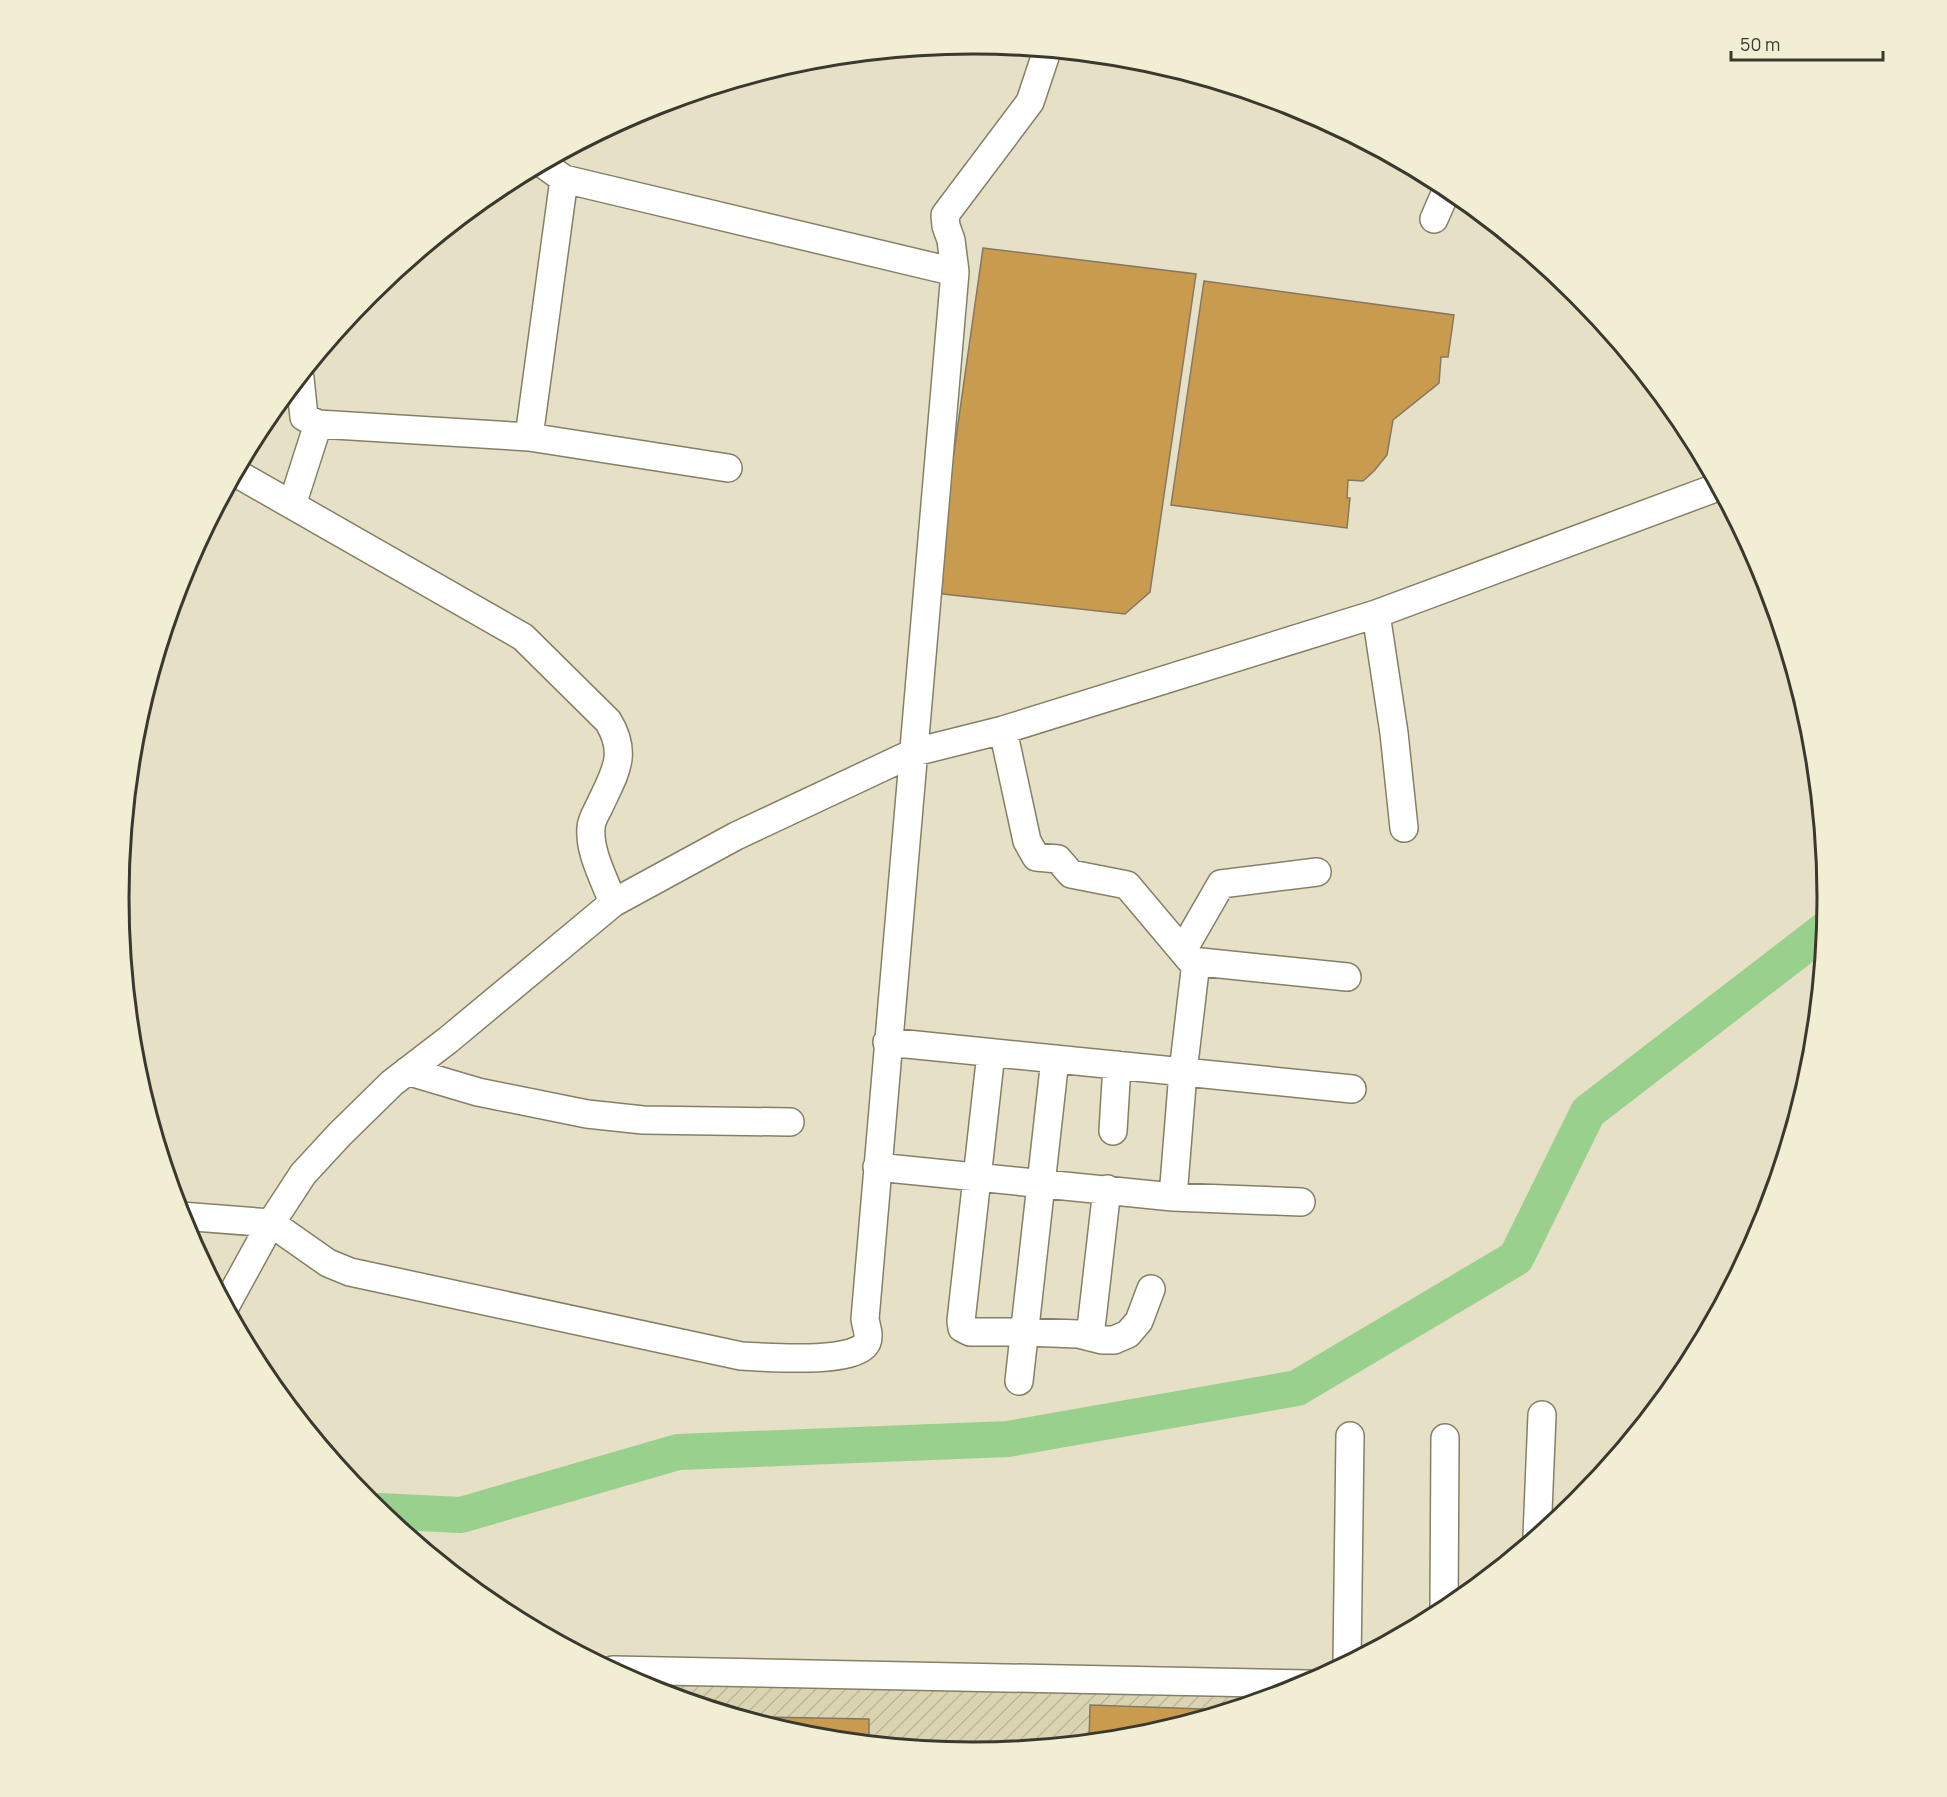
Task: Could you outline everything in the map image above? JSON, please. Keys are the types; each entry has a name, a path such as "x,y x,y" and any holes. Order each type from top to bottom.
{"street":[{"path":"191,1217 272,1223 328,1263 350,1272 741,1356 778,1359 852,1353 858,1351 867,1342 865,1319 887,1042 915,752 955,272 945,215 1030,102 1045,57"},
{"path":"529,437 553,171 955,272"},
{"path":"1434,219 1444,197"},
{"path":"301,388 303,417 318,424 529,437 728,468"},
{"path":"292,504 318,424"},
{"path":"242,476 523,637 608,721 616,734 619,758 591,824 590,838 614,903"},
{"path":"230,1298 272,1223 303,1174 392,1083 614,903 736,836 915,752 1003,730 1376,614 1712,489"},
{"path":"1376,614 1394,733 1404,828"},
{"path":"1003,730 1027,841 1036,857 1058,859 1071,874 1127,885 1189,956 1347,977"},
{"path":"1173,1197 1189,956 1221,884 1317,872"},
{"path":"887,1042 1352,1089"},
{"path":"991,1053 979,1177 961,1321 963,1328 970,1332 1078,1334 1102,1340 1114,1340 1128,1334 1139,1321 1151,1289"},
{"path":"1019,1381 1055,1059"},
{"path":"1113,1131 1118,1065"},
{"path":"407,1071 478,1092 587,1114 643,1120 790,1122"},
{"path":"877,1167 1173,1197 1301,1202"},
{"path":"1090,1337 1107,1189"},
{"path":"1537,1526 1542,1415"},
{"path":"1347,1656 1350,1436"},
{"path":"1444,1600 1445,1438"},
{"path":"633,1671 1285,1684"}],"shaded area":[{"path":"657,1681 1260,1693 1192,1714 1138,1727 1084,1736 974,1743 863,1736 809,1727 755,1714"}],"building":[{"path":"983,248 1196,274 1150,592 1125,614 934,593"},
{"path":"1204,281 1454,315 1448,357 1441,357 1439,383 1393,420 1387,455 1374,471 1363,481 1348,480 1347,498 1350,498 1347,528 1171,505"},
{"path":"1090,1705 1208,1709 1138,1727 1089,1735"},
{"path":"768,1717 869,1719 869,1737 809,1727"}],"waterway":[{"path":"393,1512 461,1515 678,1452 1008,1439 1297,1388 1516,1258 1588,1112 1817,936"}]}
